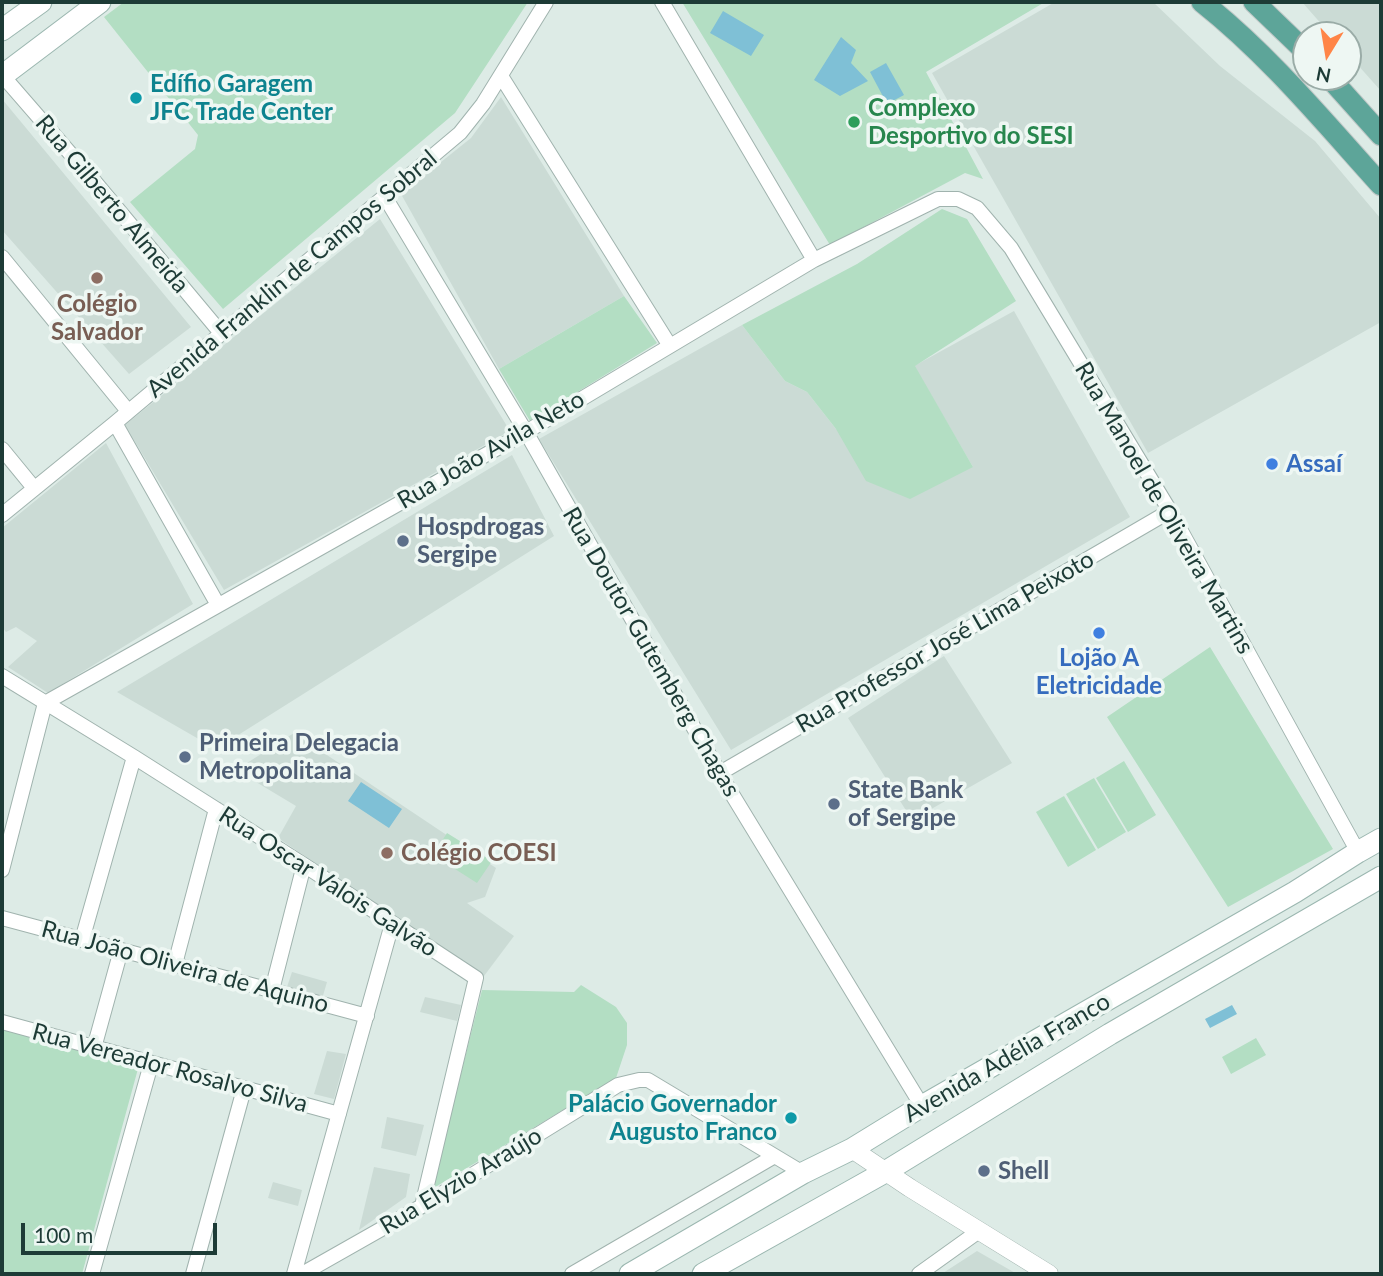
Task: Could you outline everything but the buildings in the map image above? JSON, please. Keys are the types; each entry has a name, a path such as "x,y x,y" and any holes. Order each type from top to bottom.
{"main road":[{"path":"2,30 41,2"},
{"path":"2,76 100,2"},
{"path":"1202,2 1232,26 1280,74 1381,184"},
{"path":"1254,2 1292,39"},
{"path":"1342,91 1381,135"},
{"name":"Avenida Adélia Franco","path":"630,1274 1296,892 1381,839"},
{"name":"Avenida Adélia Franco","path":"713,1272 885,1172 1110,1034 1381,877"}],"street":[{"name":"Avenida Franklin de Campos Sobral","path":"2,515 460,133 483,104 547,2"},
{"path":"662,2 814,260"},
{"name":"Rua Gilberto Almeida","path":"2,76 95,181 221,334"},
{"path":"500,76 670,346"},
{"name":"Rua Doutor Gutemberg Chagas","path":"384,197 526,432 720,773 922,1106"},
{"name":"Rua João Avila Neto","path":"46,703 526,432 814,260 938,199"},
{"name":"Rua Manoel de Oliveira Martins","path":"938,199 958,199 977,208 1011,248 1170,511 1358,852"},
{"path":"2,257 128,411"},
{"path":"115,423 218,604"},
{"path":"2,449 34,488"},
{"name":"Rua Professor José Lima Peixoto","path":"720,773 1170,511"},
{"name":"Rua Oscar Valois Galvão","path":"2,676 304,865 476,978 422,1206"},
{"path":"2,870 46,703"},
{"path":"82,940 134,757"},
{"path":"176,964 216,809"},
{"path":"272,990 304,865"},
{"name":"Rua João Oliveira de Aquino","path":"2,918 367,1016"},
{"path":"294,1274 392,924"},
{"path":"94,1048 121,950"},
{"name":"Rua Vereador Rosalvo Silva","path":"2,1022 338,1114"},
{"path":"92,1274 151,1063"},
{"name":"Rua Elyzio Araújo","path":"302,1274 422,1206 618,1085 648,1080 773,1157"},
{"path":"193,1274 244,1089"},
{"path":"852,1149 1049,1274"},
{"path":"572,1274 773,1157 803,1173"},
{"path":"919,1274 979,1231"}],"shaded area":[{"path":"1055,2 1153,2 1220,66 1315,141 1381,219 1381,322 1148,453 932,73"},
{"path":"1302,2 1381,2 1381,91 1362,70 1362,21 1319,21"},
{"path":"501,97 624,296 499,369 401,194 471,138"},
{"name":"Colégio Salvador","path":"2,99 191,327 129,374 2,230"},
{"path":"380,219 510,431 224,590 125,425"},
{"path":"1014,311 1130,517 731,750 539,439 742,325 785,381 807,392 836,429 973,467 914,366"},
{"path":"106,443 193,604 48,693 8,667 37,641 16,627 6,632 2,627 2,528"},
{"path":"512,455 554,536 216,749 117,692"},
{"path":"944,656 1012,763 912,820 848,718"},
{"name":"Colégio COESI","path":"294,733 496,868 485,897 467,903 514,936 484,976 278,838 296,806 236,770"},
{"path":"292,972 327,982 322,999 286,990"},
{"path":"425,997 461,1005 457,1021 420,1012"},
{"path":"327,1051 346,1054 334,1099 314,1094"},
{"path":"387,1117 424,1125 416,1156 381,1148"},
{"path":"374,1167 410,1174 406,1197 359,1230"},
{"path":"273,1182 302,1190 298,1206 268,1198"},
{"path":"977,1251 1017,1274 943,1273"}],"green space":[{"path":"124,2 528,2 455,113 223,309 130,202 195,149 198,135 104,17"},
{"name":"Complexo Desportivo do SESI","path":"682,2 1045,2 926,72 983,179 965,173 830,245"},
{"path":"942,209 967,219 1016,301 915,366 973,467 910,499 866,481 836,429 807,392 785,381 742,325 857,264"},
{"path":"624,296 657,343 530,421 499,369"},
{"path":"1210,647 1333,849 1228,907 1107,717"},
{"path":"1124,761 1156,815 1128,832 1096,778"},
{"path":"1094,778 1126,832 1098,849 1066,794"},
{"path":"1064,796 1096,850 1068,867 1036,812"},
{"path":"447,833 492,861 477,883 433,855"},
{"path":"581,985 616,1007 627,1023 627,1045 616,1078 432,1189 482,990 574,992"},
{"path":"2,1028 139,1065 82,1274 2,1274"},
{"path":"1256,1038 1266,1055 1231,1074 1222,1057"}],"water":[{"path":"723,11 764,35 751,56 710,33"},
{"path":"841,37 856,50 851,63 868,81 840,96 814,80"},
{"path":"886,63 904,95 887,104 870,72"},
{"path":"361,782 402,809 389,828 348,801"},
{"path":"1232,1005 1237,1014 1210,1028 1205,1019"}],"place":[{"name":"Edífio Garagem JFC Trade Center","path":"136,98"},
{"name":"Complexo Desportivo do SESI","path":"854,122"},
{"name":"Colégio Salvador","path":"97,278"},
{"name":"Assaí","path":"1272,464"},
{"name":"Hospdrogas Sergipe","path":"403,541"},
{"name":"Lojão A Eletricidade","path":"1099,633"},
{"name":"Primeira Delegacia Metropolitana","path":"185,757"},
{"name":"State Bank of Sergipe","path":"834,804"},
{"name":"Colégio COESI","path":"387,853"},
{"name":"Palácio Governador Augusto Franco","path":"791,1118"},
{"name":"Shell","path":"984,1171"}]}
